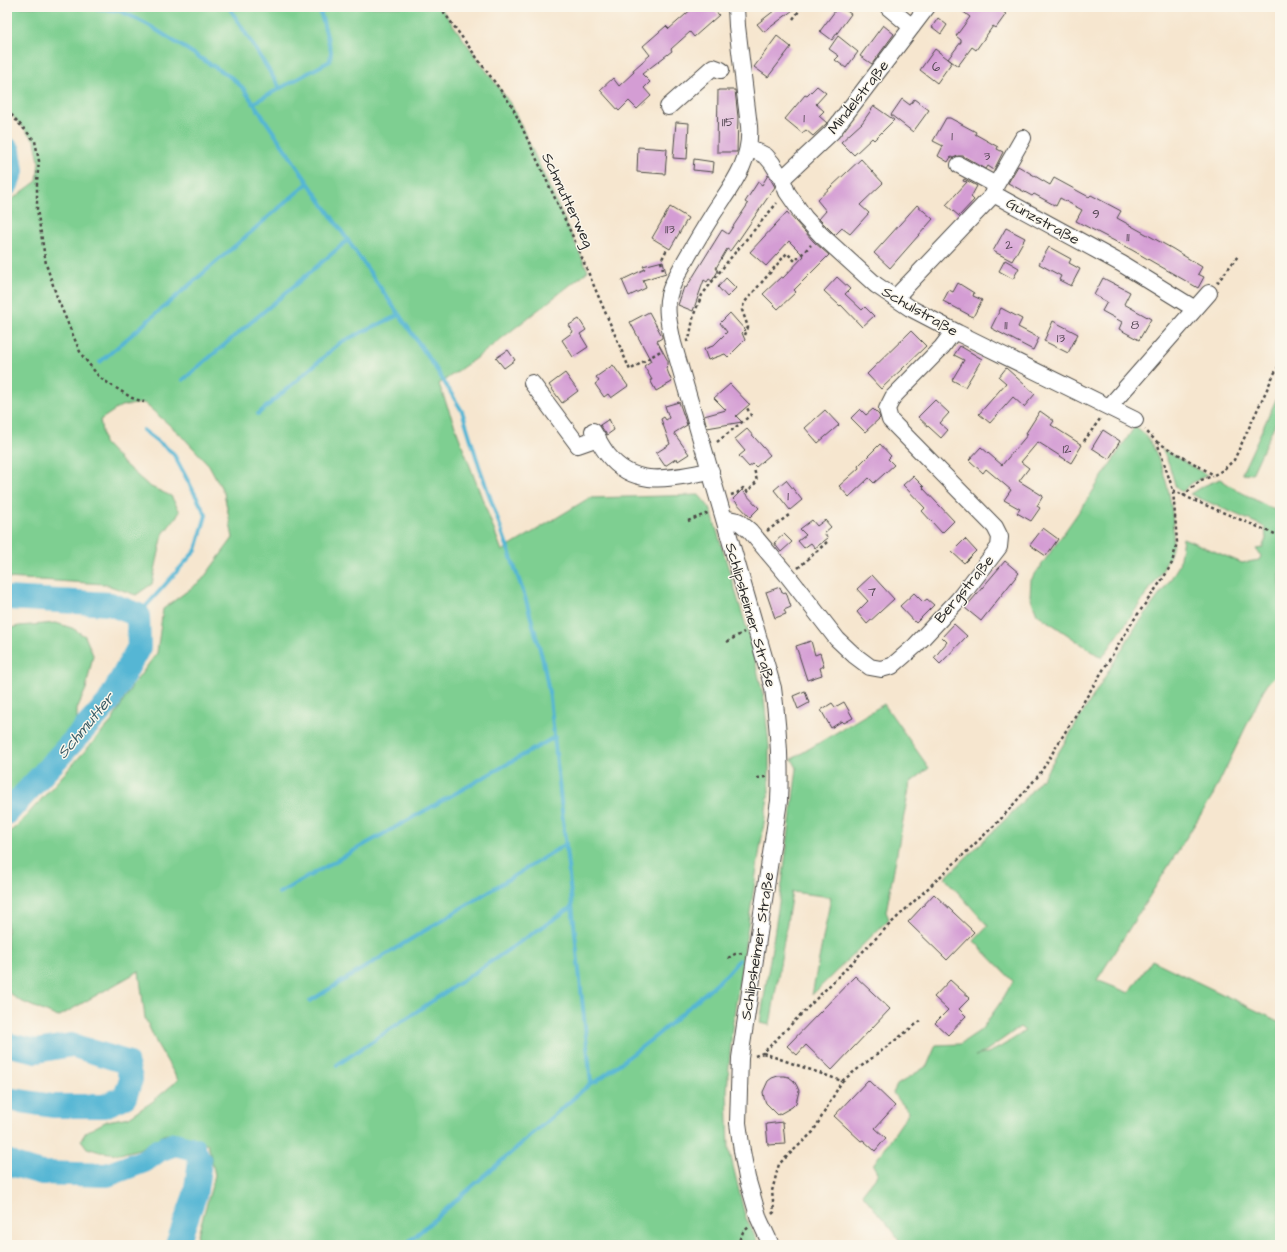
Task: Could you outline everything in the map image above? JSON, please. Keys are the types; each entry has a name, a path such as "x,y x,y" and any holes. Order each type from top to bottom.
{"street":[{"name":"Schlipsheimer Straße","path":"736,7 749,126 750,138 748,150 738,175 702,232 674,283 669,295 667,314 681,342 711,471 773,688 780,777 779,801 740,1058 738,1122 747,1178 759,1219 771,1245"},
{"path":"888,7 912,27"},
{"name":"Mindelstraße","path":"784,186 832,132 927,7"},
{"path":"668,107 713,67 719,72 740,52"},
{"path":"959,165 994,190 1023,138"},
{"name":"Schulstraße","path":"748,150 758,152 766,156 772,163 784,186 805,218 821,235 876,285 910,308 954,331 1135,420"},
{"name":"Günzstraße","path":"895,298 987,200 994,190 999,197 1115,260 1195,309"},
{"path":"1108,407 1209,292"},
{"name":"Bergstraße","path":"723,514 738,521 757,538 837,639 854,656 870,667 881,669 892,666 915,646 958,600 999,547 1000,537 995,527 890,420 887,409 893,396 942,348 954,331"},
{"path":"532,383 578,444 595,435 608,455 630,473 643,478 657,479 711,471"}],"path":[{"name":"Schmutterweg","path":"440,7 512,106 573,237 630,370 681,342"},
{"path":"793,19 802,7"},
{"path":"7,110 35,141 39,161 37,209 46,264 58,300 81,354 100,378 132,398 144,402"},
{"path":"681,342 702,295 784,186"},
{"path":"745,335 748,327 742,310 744,303 787,253 794,261 814,242"},
{"path":"664,274 661,261 667,249"},
{"path":"1209,292 1238,256"},
{"path":"1182,496 1201,480 1223,470 1234,460 1280,364"},
{"path":"1084,441 1108,407"},
{"path":"718,441 750,415 747,408"},
{"path":"1135,420 1157,442 1214,475"},
{"path":"740,1058 763,1053 888,926 999,821 1039,775 1113,653 1172,563 1177,542 1173,490 1157,442"},
{"path":"737,493 743,488 748,492 757,482 754,469"},
{"path":"1173,490 1182,496 1280,536"},
{"path":"688,521 698,517 723,514"},
{"path":"757,538 789,515"},
{"path":"788,576 827,542"},
{"path":"727,642 738,635 756,628"},
{"path":"737,1245 743,1232 759,1219 774,1212 772,1191 779,1164 813,1132 842,1082 923,1019"},
{"path":"763,1053 842,1082"}],"green space":[{"path":"7,7 440,7 512,106 588,271 479,356 439,384 502,551 589,498 699,495 710,508 749,636 764,699 769,746 769,791 732,1028 727,1091 729,1149 745,1216 759,1245 195,1245 215,1175 208,1144 190,1138 166,1134 139,1149 120,1154 100,1152 87,1148 81,1140 86,1132 107,1121 129,1117 152,1102 178,1080 157,1044 145,1018 139,971 58,1017 18,1000 7,991 7,834 19,824 112,721 132,686 157,653 163,609 202,580 233,538 224,493 209,465 182,436 144,403 121,406 100,420 104,443 122,462 149,486 171,496 180,512 163,534 152,584 136,595 104,584 7,578 7,203 37,181 39,161 35,141 7,110"},
{"path":"1280,391 1280,413 1252,474 1242,473"},
{"path":"1135,426 1150,441 1161,465 1169,493 1173,522 1172,548 1169,558 1161,573 1102,658 1037,614 1030,596 1031,580 1089,497"},
{"path":"1162,449 1207,475 1192,483 1182,492 1176,488 1169,464"},
{"path":"1220,479 1235,489 1280,513 1280,671 1266,685 1213,795 1097,980 1129,993 1152,960 1280,1022 1280,1245 902,1245 893,1231 862,1194 878,1174 873,1165 909,1112 893,1093 897,1085 927,1066 936,1045 960,1044 981,1030 1013,981 974,941 988,926 945,878 1015,810 1044,776 1135,628 1169,582 1179,565 1183,538 1242,563 1259,560 1261,556 1256,549 1262,548 1266,539 1265,527 1190,494 1201,487","holes":["1020,1027 1025,1031 995,1050 975,1056 983,1053"]},
{"path":"56,623 72,628 85,636 93,655 86,689 77,709 77,724 7,799 7,629 19,626"},
{"path":"884,704 929,768 910,783 886,912 889,919 812,995 831,897 792,892 770,1025 760,1023 782,884 797,768 792,759"}],"building":[{"path":"694,7 712,7 719,15 694,37 690,32 671,49 672,51 642,74 650,82 644,88 651,96 637,109 629,101 619,111 600,90 613,78 619,86 634,72 633,70 650,55 643,46 666,26 669,29"},
{"path":"779,7 797,7 764,32 757,24"},
{"path":"838,7 841,7 851,14 832,40 820,31"},
{"path":"957,7 996,7 1006,14 996,28 993,26 976,50 972,47 958,66 948,59 961,42 961,40 956,36 970,17"},
{"path":"938,18 947,25 941,34 932,27"},
{"path":"883,25 894,34 872,64 860,56"},
{"path":"777,36 791,47 768,77 754,67"},
{"path":"838,36 858,52 846,68 835,60 839,56 829,49"},
{"path":"935,49 952,62 937,83 920,70"},
{"path":"817,86 826,93 816,104 824,111 819,116 827,123 813,136 806,130 802,133 785,119 805,95 807,96"},
{"path":"718,90 735,90 738,117 737,152 717,152"},
{"path":"902,99 910,105 914,99 929,110 913,132 891,115"},
{"path":"874,106 894,120 874,140 872,138 854,155 841,142 862,123"},
{"path":"946,118 950,118 976,132 975,134 998,147 997,149 1003,152 994,170 988,166 986,169 963,156 951,157 948,162 938,156 943,146 933,141"},
{"path":"676,122 689,123 687,159 673,158"},
{"path":"638,147 667,149 665,174 637,172"},
{"path":"694,159 714,162 713,172 693,170"},
{"path":"861,159 883,183 860,205 869,213 850,234 842,228 835,235 819,219 826,211 817,200"},
{"path":"1018,166 1050,185 1054,178 1089,197 1091,195 1121,211 1117,218 1202,267 1198,274 1204,277 1198,288 1132,250 1076,221 1082,210 1060,198 1056,206 1034,194 1032,196 1008,183"},
{"path":"768,175 775,187 738,241 730,251 727,249 716,268 718,271 712,281 709,279 707,282 704,280 693,311 678,305 684,287 686,288 722,230 728,234 748,204 745,202 758,182 762,185"},
{"path":"964,179 977,186 971,197 974,200 959,216 946,205 967,182 963,181"},
{"path":"917,205 933,219 890,268 874,253"},
{"path":"670,207 688,218 670,249 652,238"},
{"path":"787,212 814,242 829,255 794,290 796,292 778,309 763,294 781,277 783,278 804,256 789,241 766,266 750,252"},
{"path":"1006,228 1025,238 1012,261 993,251"},
{"path":"1049,247 1071,259 1069,263 1080,269 1071,286 1059,280 1061,276 1039,264"},
{"path":"1005,260 1019,268 1013,279 999,271"},
{"path":"663,261 666,273 643,280 646,288 629,296 622,280 645,269 643,266"},
{"path":"837,277 850,289 845,294 862,310 865,307 874,316 862,327 841,305 840,306 824,291"},
{"path":"726,278 736,288 727,297 718,287"},
{"path":"1103,278 1130,292 1124,304 1151,319 1139,340 1119,329 1122,322 1102,311 1107,302 1094,295"},
{"path":"958,283 974,293 973,296 982,300 973,317 943,301 949,290 953,292"},
{"path":"1001,308 1022,319 1018,327 1039,338 1033,350 991,328"},
{"path":"649,312 662,336 662,338 657,341 668,361 668,365 666,367 672,382 656,391 644,366 651,361 630,322"},
{"path":"730,313 745,330 742,333 745,340 728,357 725,354 708,360 704,349 713,346 727,332 720,323"},
{"path":"579,319 586,330 580,334 588,347 573,357 562,340 573,332 569,325"},
{"path":"1053,321 1078,334 1068,353 1044,341"},
{"path":"911,331 926,346 881,389 867,374"},
{"path":"960,346 982,359 965,387 952,380 964,360 954,355"},
{"path":"508,350 515,360 504,368 496,358"},
{"path":"613,365 628,386 611,398 608,394 604,397 595,384 599,381 596,377"},
{"path":"1006,368 1035,394 1024,407 1013,397 990,423 979,414 1006,383 999,377"},
{"path":"565,373 578,391 562,403 549,385"},
{"path":"730,384 750,404 736,416 742,422 707,428 704,416 726,410 714,398"},
{"path":"935,400 949,413 940,423 948,430 941,438 918,417"},
{"path":"679,402 687,425 674,433 689,454 678,461 677,458 665,466 656,453 670,444 661,419 664,417 666,420 669,418 665,406"},
{"path":"860,409 866,415 873,409 880,418 865,432 851,418"},
{"path":"825,410 839,425 818,443 805,428"},
{"path":"1040,411 1054,421 1051,425 1082,445 1071,463 1038,442 1021,462 1029,468 1019,481 1043,496 1037,506 1040,508 1031,521 1017,513 1020,509 1004,500 1011,490 986,469 983,473 969,460 981,447 1002,465 1028,434 1026,433"},
{"path":"609,419 614,430 607,435 600,425"},
{"path":"747,429 770,455 756,467 753,464 749,467 739,456 745,451 735,439"},
{"path":"1103,430 1120,441 1109,459 1092,448"},
{"path":"880,444 891,456 888,459 894,465 874,483 869,478 849,497 839,486 859,468 858,466"},
{"path":"913,476 954,521 942,533 922,511 925,508 903,485"},
{"path":"786,480 802,500 790,510 774,490"},
{"path":"742,490 759,508 750,517 733,499"},
{"path":"812,520 817,526 825,520 831,527 824,533 828,538 815,548 811,543 804,548 798,541 806,535 800,529"},
{"path":"1043,528 1058,539 1046,556 1030,545"},
{"path":"784,534 792,542 781,552 774,543"},
{"path":"965,539 976,551 964,563 952,552"},
{"path":"1005,561 1019,573 981,621 965,608"},
{"path":"872,575 894,599 867,624 857,612 868,601 857,589"},
{"path":"780,587 782,593 786,592 791,607 784,610 786,614 775,618 766,592"},
{"path":"914,593 923,602 927,599 934,605 916,623 900,606"},
{"path":"954,624 967,636 940,664 934,658 947,642 942,637"},
{"path":"811,641 815,655 820,653 824,666 820,668 822,675 807,680 796,646"},
{"path":"805,691 809,703 798,709 793,696"},
{"path":"844,702 853,718 844,723 842,721 831,728 821,710 832,703 835,707"},
{"path":"934,894 974,932 947,960 908,922"},
{"path":"855,976 890,1009 832,1070 806,1045 797,1055 787,1046"},
{"path":"950,980 970,998 959,1009 966,1016 948,1035 935,1023 948,1010 934,997"},
{"path":"778,1076 789,1077 794,1081 799,1091 796,1103 778,1115 766,1103 763,1092 768,1081"},
{"path":"868,1080 895,1106 875,1128 886,1138 875,1151 863,1140 861,1141 834,1116"},
{"path":"783,1122 785,1144 768,1145 766,1124"}],"waterway":[{"path":"87,7 119,11 129,15 150,26 232,78 243,88 433,364 462,411 479,466 525,597 543,660 550,698 591,1083 405,1245"},
{"path":"229,7 280,88"},
{"path":"253,103 330,61 331,51 319,7"},
{"name":"Schmutter","path":"7,149 9,151 12,171 7,184"},
{"path":"100,362 308,183"},
{"path":"183,380 348,240"},
{"path":"258,414 341,342 399,315"},
{"path":"138,615 196,550 206,515 173,453 143,430"},
{"name":"Schmutter","path":"7,598 110,604 138,615 139,647 108,703 7,813"},
{"path":"279,893 555,737"},
{"path":"310,1001 566,844"},
{"path":"337,1065 572,907"},
{"path":"591,1083 597,1081 656,1036 727,974 739,960"},
{"name":"Schmutter","path":"7,1044 37,1051 71,1045 126,1062 131,1079 125,1097 104,1106 53,1106 7,1099"},
{"name":"Schmutter","path":"7,1161 17,1166 42,1173 107,1175 144,1161 159,1150 175,1144 194,1149 200,1161 195,1195 177,1245"}]}
